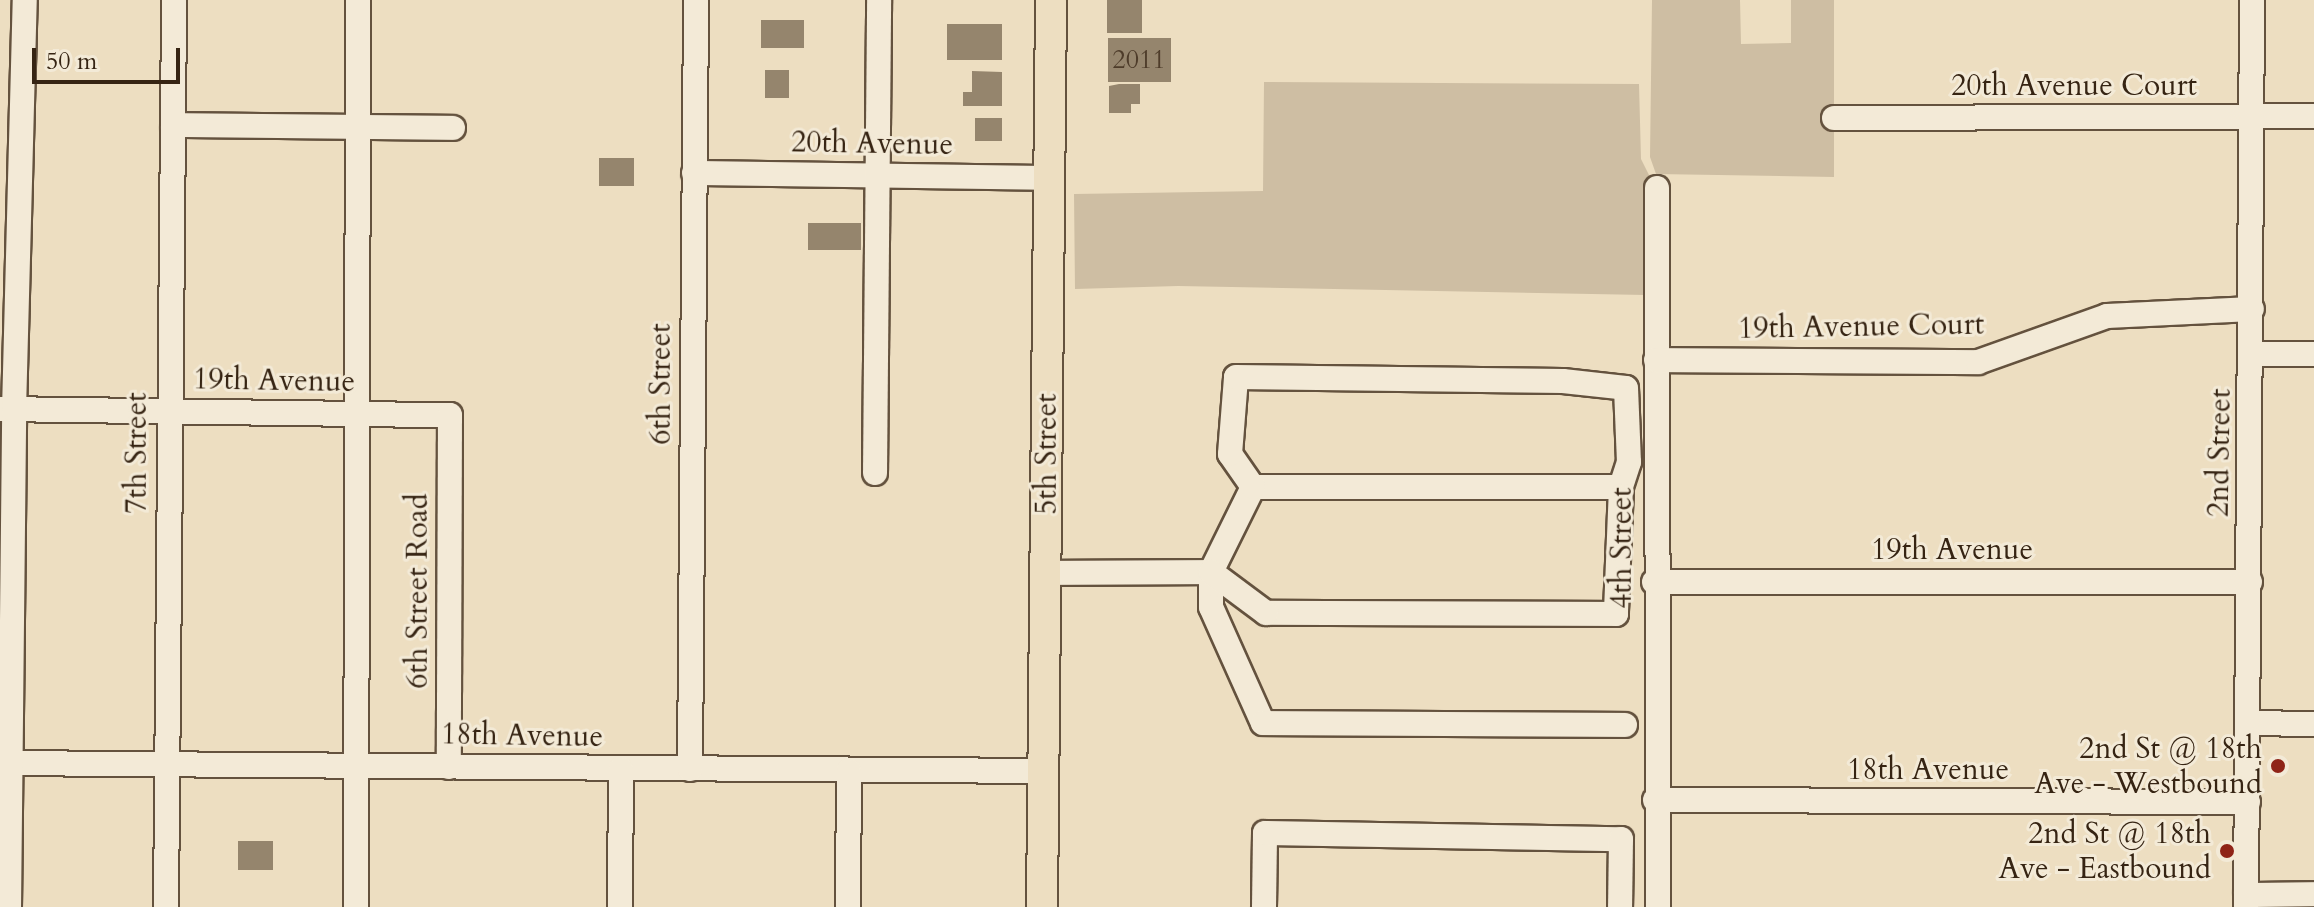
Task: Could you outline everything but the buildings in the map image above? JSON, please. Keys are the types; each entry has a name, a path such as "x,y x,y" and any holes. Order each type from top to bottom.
{"main road":[{"name":"5th Street","path":"1042,907 1051,0"}],"street":[{"path":"9,907 5,763 7,410 25,0"},
{"name":"7th Street","path":"166,907 174,0"},
{"path":"356,907 358,0"},
{"name":"6th Street","path":"690,769 696,0"},
{"path":"875,473 879,0"},
{"name":"2nd Street","path":"2246,901 2253,354 2252,0"},
{"name":"20th Avenue Court","path":"1834,118 2314,116"},
{"path":"173,125 453,128"},
{"name":"20th Avenue","path":"694,173 1049,178"},
{"name":"4th Street","path":"1657,188 1654,582 1658,907"},
{"name":"19th Avenue Court","path":"1656,360 1978,362 2107,316 2252,309"},
{"path":"2253,354 2314,354"},
{"path":"1046,573 1211,572 1266,613 1616,614 1621,487 1629,462 1626,388 1563,381 1236,377 1228,425 1230,454 1253,487"},
{"name":"19th Avenue","path":"7,410 450,415"},
{"name":"6th Street Road","path":"449,767 450,415"},
{"path":"1253,487 1621,487"},
{"path":"1253,487 1211,572 1211,607 1263,723 1625,725"},
{"name":"19th Avenue","path":"1654,582 2250,582"},
{"path":"2249,723 2314,724"},
{"name":"18th Avenue","path":"5,763 1043,771"},
{"path":"620,907 621,769"},
{"path":"848,907 849,771"},
{"name":"18th Avenue","path":"1655,800 2248,802"},
{"path":"1264,907 1265,833 1621,839 1620,907"},
{"path":"2246,901 2314,894"}],"shaded area":[{"path":"1652,0 1740,0 1741,44 1791,43 1791,0 1834,0 1834,177 1656,174 1650,157"},
{"path":"1264,82 1639,84 1641,159 1650,177 1646,295 1178,286 1075,289 1074,194 1263,191"}],"place":[{"name":"2nd St @ 18th Ave - Westbound","path":"2278,766"},
{"name":"2nd St @ 18th Ave - Eastbound","path":"2227,851"}]}
